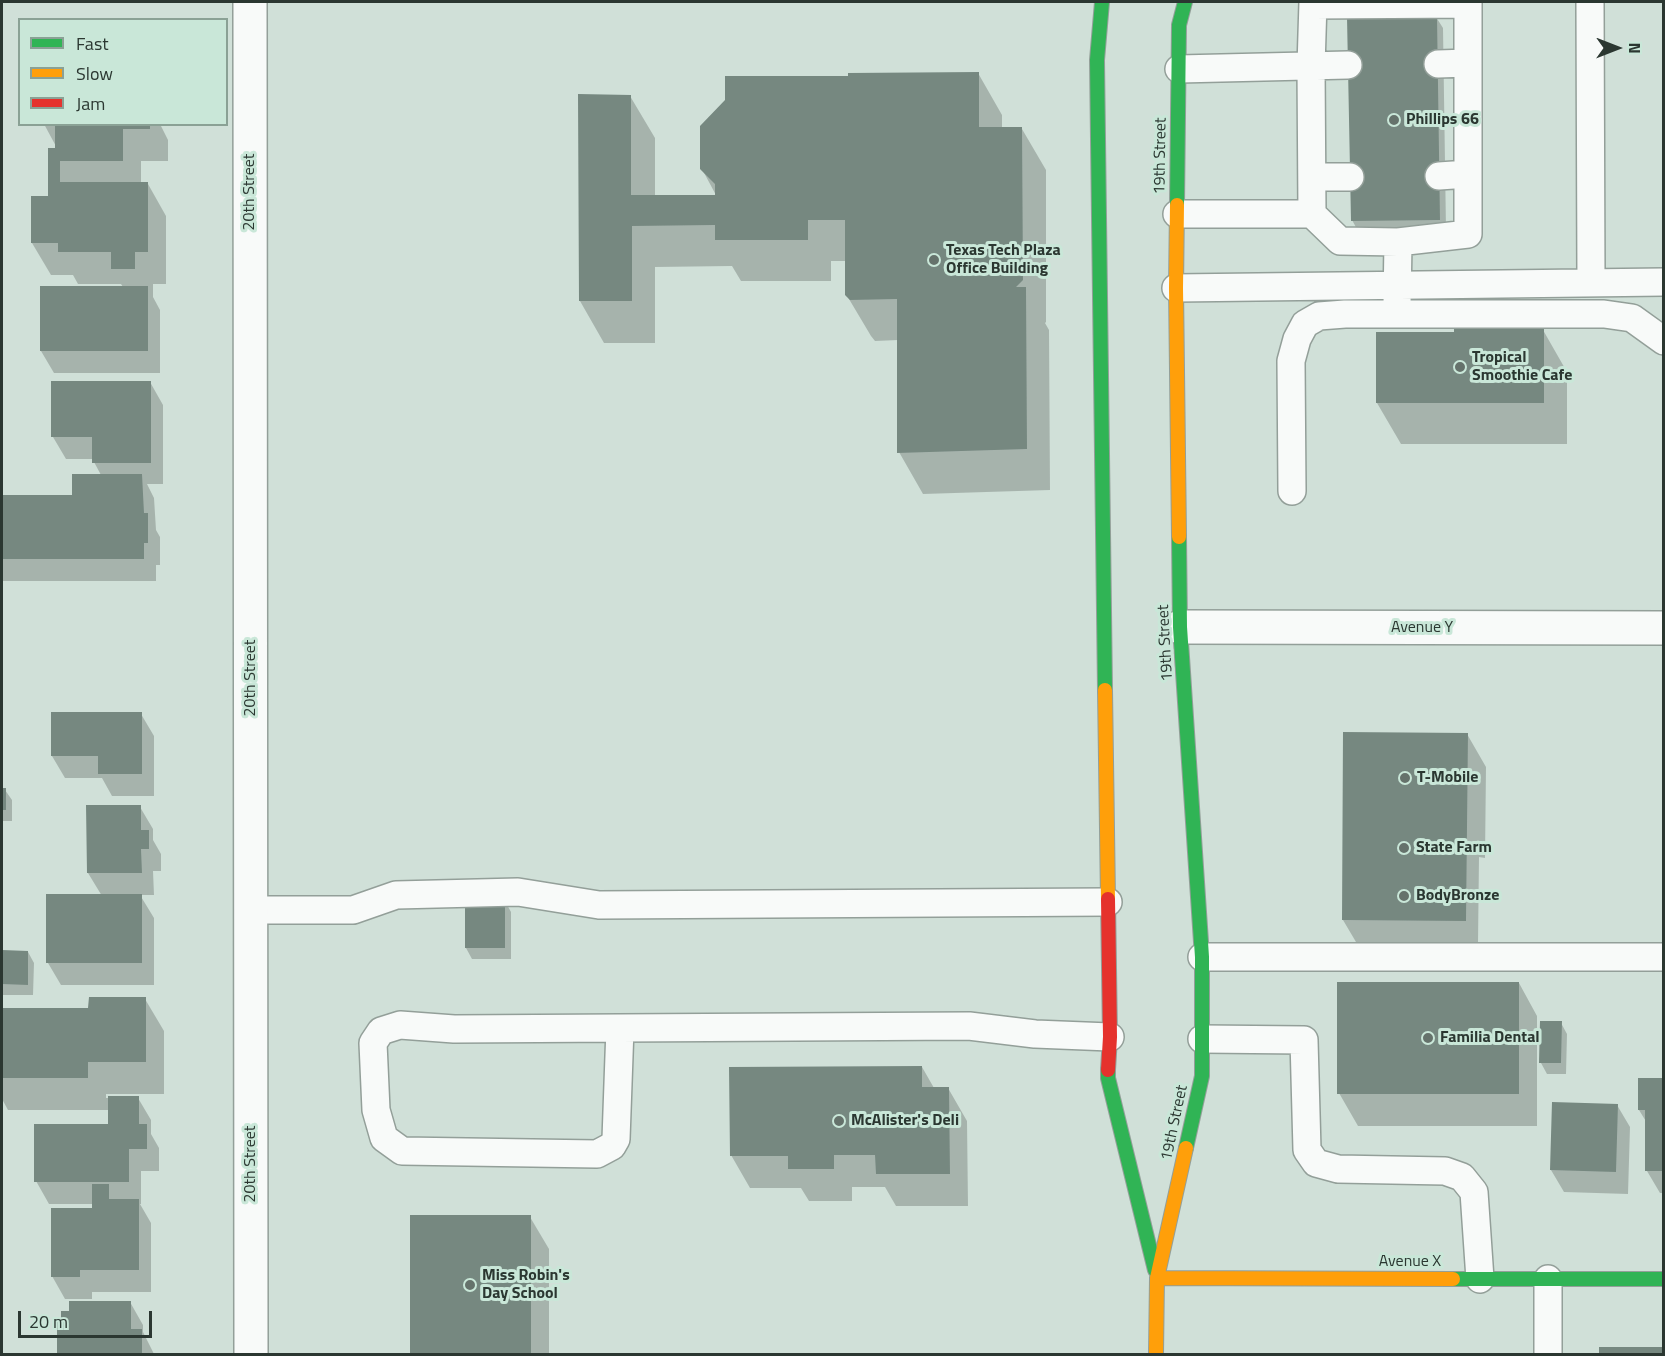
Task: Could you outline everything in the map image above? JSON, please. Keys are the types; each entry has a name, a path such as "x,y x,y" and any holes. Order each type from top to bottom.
{"main road":[{"name":"19th Street","path":"1102,2 1097,60 1110,1037 1108,1078 1157,1278"},
{"name":"19th Street","path":"1156,1354 1157,1278 1202,1076 1202,957 1180,627 1176,214 1179,26 1185,2"},
{"name":"Avenue X","path":"1157,1278 1664,1279"}],"street":[{"name":"20th Street","path":"250,2 251,1354"},
{"name":"Avenue Y","path":"1180,627 1664,628"}],"lane":[{"path":"1590,2 1591,283"},
{"path":"1176,214 1312,214 1340,241 1398,243 1468,234 1468,3 1313,3 1312,214"},
{"path":"1438,64 1468,63"},
{"path":"1179,69 1348,64"},
{"path":"1440,176 1468,174"},
{"path":"1312,177 1350,177"},
{"path":"1396,314 1398,243"},
{"path":"1176,288 1664,282"},
{"path":"1292,491 1291,361 1296,339 1305,324 1320,316 1345,314 1604,314 1632,318 1664,341"},
{"path":"251,910 353,910 396,895 518,892 599,905 1108,902"},
{"path":"1202,957 1664,957"},
{"path":"620,1028 616,1139 612,1146 597,1154 402,1151 384,1138 376,1110 373,1043 381,1031 400,1025 454,1029 620,1028 969,1026 1035,1034 1110,1037"},
{"path":"1202,1039 1304,1040 1307,1150 1316,1163 1338,1169 1445,1171 1462,1178 1474,1192 1480,1279"},
{"path":"1548,1279 1548,1354"}],"building":[{"name":"Phillips 66","path":"1437,16 1440,220 1351,221 1347,17"},
{"name":"Texas Tech Plaza Office Building","path":"979,72 979,127 1022,127 1023,280 1016,287 1026,287 1027,449 897,453 897,299 850,300 845,295 845,220 808,220 808,240 715,240 715,225 632,226 632,301 579,301 578,94 631,95 631,195 715,195 715,184 700,169 700,126 725,100 725,76 848,76 848,73"},
{"path":"55,126 150,126 150,129 123,129 123,161 60,161 60,182 148,182 148,252 135,252 135,269 111,269 111,252 58,252 58,243 31,243 31,196 48,196 48,148 55,148"},
{"path":"40,286 148,286 148,351 40,351"},
{"name":"Tropical Smoothie Cafe","path":"1454,320 1477,320 1477,329 1544,329 1544,403 1376,403 1376,332 1454,332"},
{"path":"51,381 151,381 151,463 92,463 92,437 51,437"},
{"path":"72,474 142,474 144,513 148,513 148,543 144,543 144,559 2,559 2,495 72,495"},
{"path":"51,712 142,712 142,774 98,774 98,756 51,756"},
{"path":"1343,732 1468,733 1466,921 1342,920"},
{"path":"2,788 6,788 6,810 2,810"},
{"path":"86,805 141,805 141,830 149,830 149,849 141,849 142,873 87,873"},
{"path":"46,894 142,894 142,963 46,963"},
{"path":"465,900 505,900 505,948 465,948"},
{"path":"2,950 28,951 28,985 2,984"},
{"name":"Familia Dental","path":"1337,982 1519,982 1519,1094 1337,1094"},
{"path":"89,997 146,997 146,1062 88,1062 88,1078 2,1078 2,1008 88,1008"},
{"path":"1540,1021 1562,1021 1561,1063 1539,1063"},
{"name":"McAlister's Deli","path":"922,1066 922,1087 949,1087 950,1174 876,1174 875,1155 834,1155 834,1169 788,1169 788,1156 730,1156 729,1067"},
{"path":"1638,1078 1664,1078 1664,1171 1645,1171 1645,1110 1638,1110"},
{"path":"108,1096 139,1096 139,1124 147,1124 147,1149 129,1149 129,1182 34,1182 34,1124 108,1124"},
{"path":"1552,1102 1618,1104 1616,1172 1550,1170"},
{"path":"92,1184 109,1184 109,1199 139,1199 139,1270 80,1270 80,1277 51,1277 51,1208 92,1208"},
{"name":"Miss Robin's Day School","path":"410,1215 531,1215 531,1354 410,1354"},
{"path":"69,1301 131,1301 131,1329 142,1329 142,1354 57,1354 57,1320 61,1320 61,1311 69,1311"},
{"path":"1599,1347 1664,1347 1664,1354 1599,1354"}],"traffic: fast":[{"path":"1102,2 1097,60 1105,690"},
{"path":"1177,205 1179,25 1185,2"},
{"path":"1179,537 1180,627 1202,957 1202,1076 1186,1148"},
{"path":"1108,1070 1108,1078 1155,1270"},
{"path":"1453,1279 1664,1279"}],"traffic: slow":[{"path":"1177,205 1179,537"},
{"path":"1105,690 1108,899"},
{"path":"1156,1354 1157,1278 1186,1148"},
{"path":"1157,1278 1453,1279"}],"traffic: jam":[{"path":"1108,899 1110,1037 1108,1070"}],"place":[{"name":"Phillips 66","path":"1394,120"},
{"name":"Texas Tech Plaza Office Building","path":"934,260"},
{"name":"Tropical Smoothie Cafe","path":"1460,367"},
{"name":"T-Mobile","path":"1405,778"},
{"name":"State Farm","path":"1404,848"},
{"name":"BodyBronze","path":"1404,896"},
{"name":"Familia Dental","path":"1428,1038"},
{"name":"McAlister's Deli","path":"839,1121"},
{"name":"Miss Robin's Day School","path":"470,1285"}]}
